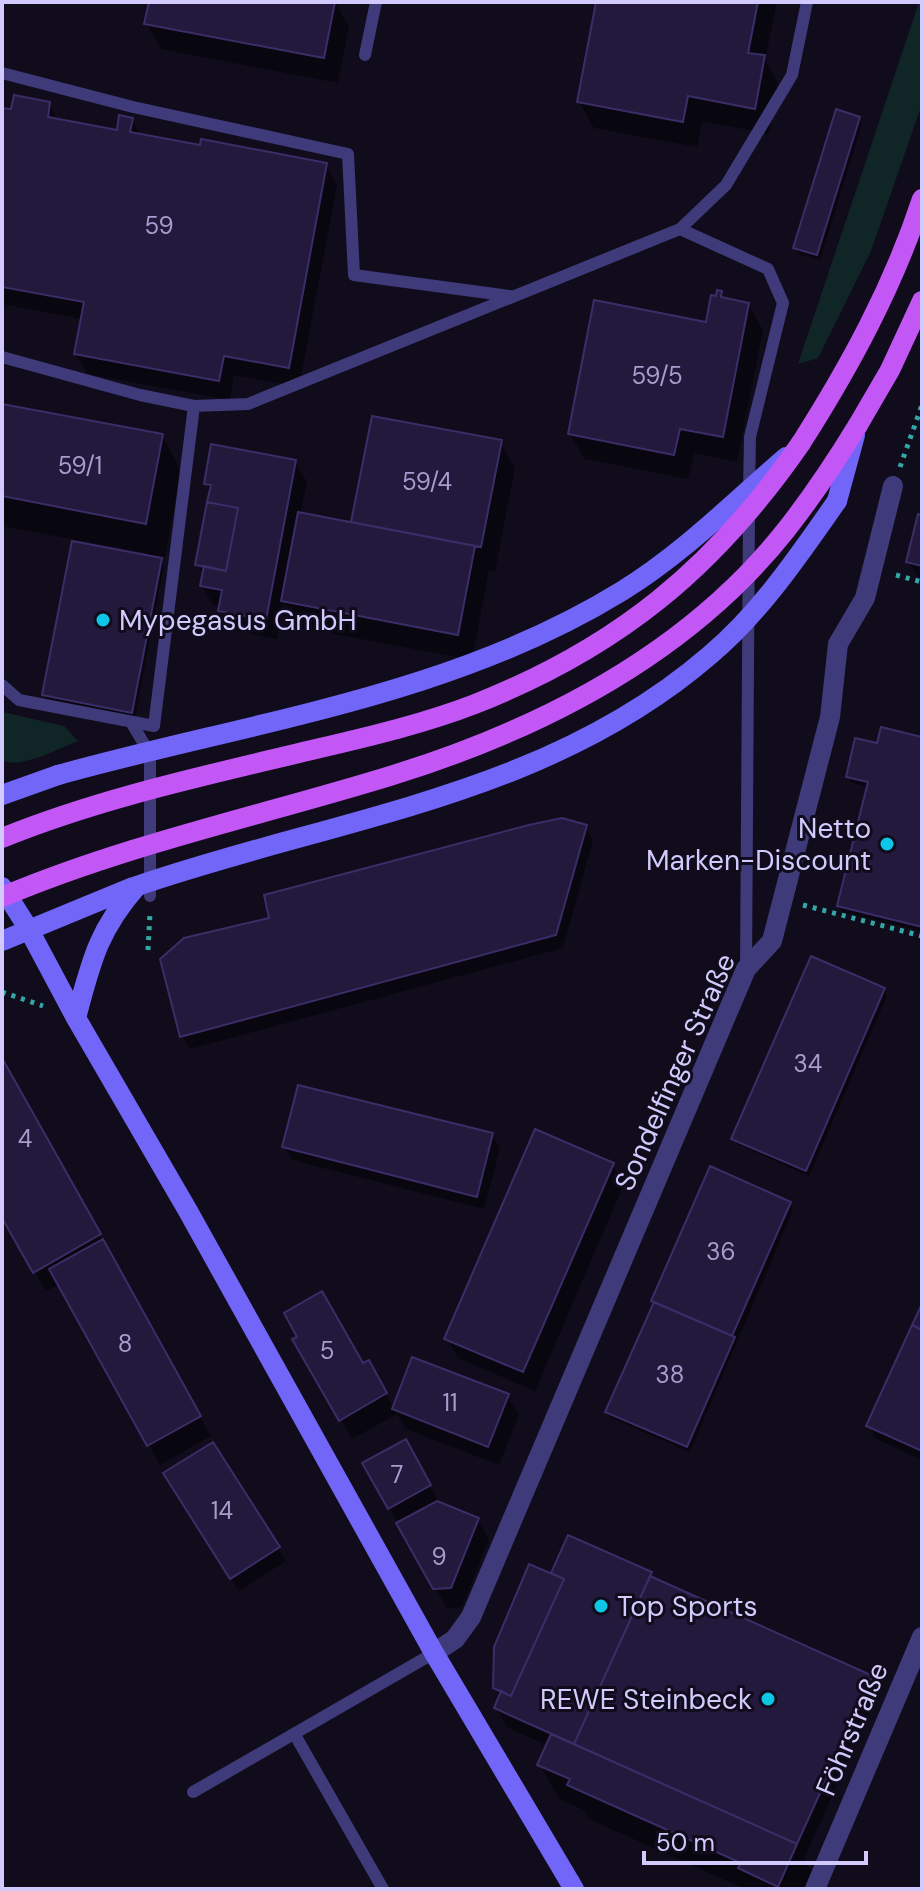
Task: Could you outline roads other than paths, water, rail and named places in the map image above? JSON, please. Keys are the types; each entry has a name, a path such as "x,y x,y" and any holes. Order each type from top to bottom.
{"main road":[{"path":"2,838 116,799 421,722 474,704 566,662 646,612 684,581 753,509 801,443 863,338 899,262 922,199"},
{"path":"2,897 73,868 135,848 404,771 492,739 586,695 676,637 713,606 785,532 825,478 890,370 922,301"},
{"path":"2,941 86,905 144,891 217,860 457,793 565,749 657,697 713,653 737,629 797,557 837,501 858,425"},
{"path":"2,795 58,775 366,698 457,670 515,648 583,614 653,570 801,443"},
{"path":"2,887 220,1268 434,1653 574,1889"},
{"path":"76,1018 101,937 114,912 144,891"}],"street":[{"name":"Sondelfinger Straße","path":"434,1653 455,1639 471,1617 746,969 772,941 830,717 838,644 865,598 893,486"},
{"name":"Föhrstraße","path":"815,1889 922,1637"}],"lane":[{"path":"365,55 376,2"},
{"path":"2,357 140,395 194,406 248,404 680,229 726,185 792,75 807,2"},
{"path":"2,73 133,107 348,154 354,275 513,296"},
{"path":"680,229 768,269 783,303 750,437 746,969"},
{"path":"2,685 19,700 154,726 194,406"},
{"path":"131,722 150,754 144,891"},
{"path":"193,1792 434,1653"},
{"path":"295,1735 383,1889"}],"place":[{"name":"Mypegasus GmbH","path":"103,620"},
{"name":"Netto Marken-Discount","path":"887,844"},
{"name":"Top Sports","path":"601,1606"},
{"name":"REWE Steinbeck","path":"768,1699"}]}
